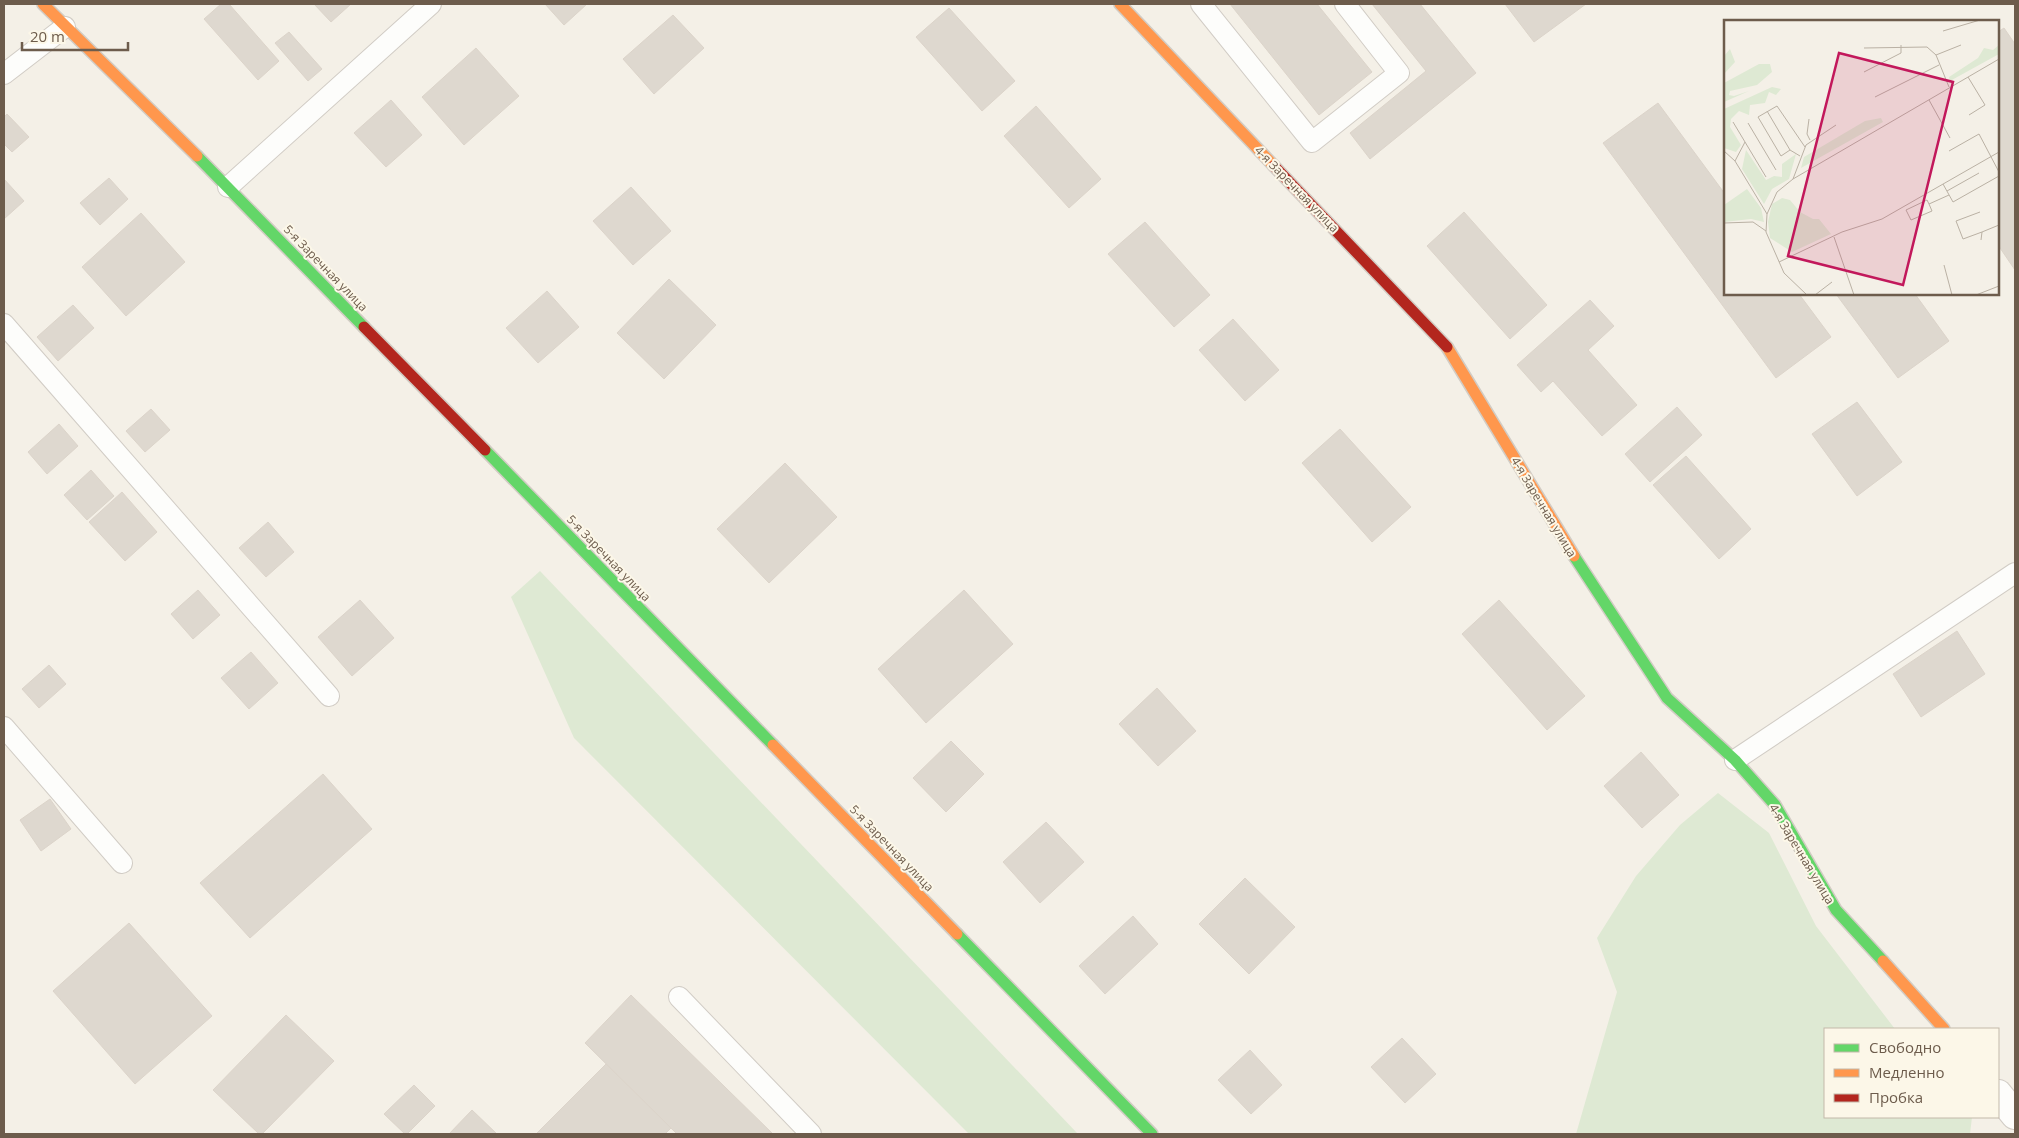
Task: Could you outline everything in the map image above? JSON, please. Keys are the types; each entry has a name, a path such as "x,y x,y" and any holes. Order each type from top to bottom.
{"street":[{"name":"5-я Заречная улица","path":"43,4 228,187 1152,1134"},
{"name":"4-я Заречная улица","path":"1120,4 1451,350 1580,566 1667,698 1734,760 1775,805 1836,910 1943,1028"},
{"path":"1999,1095 2015,1115"}],"lane":[{"path":"228,187 431,4"},
{"path":"1201,4 1312,142 1399,72 1344,4"},
{"path":"4,74 65,27"},
{"path":"4,324 329,696"},
{"path":"1734,760 2015,573"},
{"path":"4,727 122,863"},
{"path":"679,996 811,1134"}],"green space":[{"path":"540,571 1078,1134 969,1134 574,738 511,597"},
{"path":"1718,793 1769,833 1816,926 1894,1028 1824,1028 1824,1118 1972,1118 1970,1134 1576,1134 1617,992 1597,938 1636,876 1680,825"}],"building":[{"path":"221,4 229,4 279,61 258,80 204,19"},
{"path":"314,4 351,4 331,22"},
{"path":"545,4 587,4 564,25"},
{"path":"1230,4 1317,4 1372,72 1319,115"},
{"path":"1372,4 1420,4 1476,73 1370,159 1350,133 1426,71"},
{"path":"1505,4 1586,4 1534,42"},
{"path":"949,8 1015,81 982,111 916,37"},
{"path":"673,15 704,48 654,94 623,59"},
{"path":"2004,28 2015,44 2015,270 1999,246 1999,31"},
{"path":"289,32 322,69 308,81 275,43"},
{"path":"476,48 519,96 464,145 422,97"},
{"path":"391,100 422,135 386,167 354,133"},
{"path":"1658,103 1724,193 1724,295 1800,295 1831,337 1776,378 1603,143"},
{"path":"1036,106 1101,179 1069,208 1004,136"},
{"path":"7,114 29,137 12,152 4,144 4,117"},
{"path":"109,178 128,199 100,225 80,203"},
{"path":"4,179 24,201 4,219"},
{"path":"631,187 671,231 633,265 593,221"},
{"path":"1464,212 1547,305 1510,339 1427,246"},
{"path":"141,213 185,262 126,316 82,267"},
{"path":"1145,222 1210,295 1174,327 1108,254"},
{"path":"669,279 716,325 664,379 617,333"},
{"path":"547,291 579,327 538,363 506,328"},
{"path":"1837,295 1916,295 1949,341 1898,378"},
{"path":"1590,300 1614,326 1588,350 1637,405 1602,436 1553,381 1541,392 1517,365"},
{"path":"73,305 94,328 58,361 37,337"},
{"path":"1233,319 1279,370 1245,401 1199,350"},
{"path":"1857,402 1902,462 1857,496 1812,434"},
{"path":"1677,407 1702,435 1650,482 1625,454"},
{"path":"151,409 170,430 145,452 126,431"},
{"path":"59,424 78,446 47,474 28,452"},
{"path":"1340,429 1411,507 1372,542 1302,463"},
{"path":"1686,456 1751,529 1719,559 1653,485"},
{"path":"785,463 837,517 769,583 717,529"},
{"path":"91,470 114,496 87,520 64,495"},
{"path":"122,492 157,532 125,561 89,522"},
{"path":"268,522 294,552 266,577 239,548"},
{"path":"198,590 220,615 193,639 171,614"},
{"path":"964,590 1013,644 926,723 878,669"},
{"path":"360,600 394,638 352,676 318,637"},
{"path":"1499,600 1585,696 1547,730 1462,634"},
{"path":"1957,631 1985,674 1921,717 1893,674"},
{"path":"251,652 278,683 249,709 221,678"},
{"path":"49,665 66,684 39,708 22,689"},
{"path":"1157,688 1196,731 1158,766 1119,724"},
{"path":"951,741 984,774 946,812 913,778"},
{"path":"1641,752 1679,795 1642,828 1604,786"},
{"path":"323,774 372,829 250,938 200,883"},
{"path":"50,799 71,829 41,851 20,820"},
{"path":"1046,822 1084,862 1040,903 1003,862"},
{"path":"1245,878 1295,927 1249,974 1199,924"},
{"path":"1133,916 1158,944 1105,994 1079,966"},
{"path":"129,923 212,1016 135,1084 53,991"},
{"path":"631,995 773,1134 677,1134 585,1043"},
{"path":"286,1015 334,1061 262,1134 259,1134 213,1090"},
{"path":"1402,1038 1436,1074 1405,1103 1371,1067"},
{"path":"1250,1050 1282,1085 1251,1114 1218,1080"},
{"path":"606,1064 671,1128 665,1134 536,1134"},
{"path":"414,1085 435,1106 405,1134 384,1114"},
{"path":"472,1110 497,1134 449,1134"}],"traffic: fast":[{"path":"197,156 364,327"},
{"path":"485,450 773,745"},
{"path":"1574,556 1667,698 1735,760 1775,805 1836,910 1883,961"},
{"path":"957,934 1152,1134"}],"traffic: slow":[{"path":"43,4 197,156"},
{"path":"1120,4 1274,166"},
{"path":"1447,347 1574,556"},
{"path":"773,745 957,934"},
{"path":"1883,961 1943,1028"}],"traffic: jam":[{"path":"1274,166 1447,347"},
{"path":"364,327 485,450"}]}
